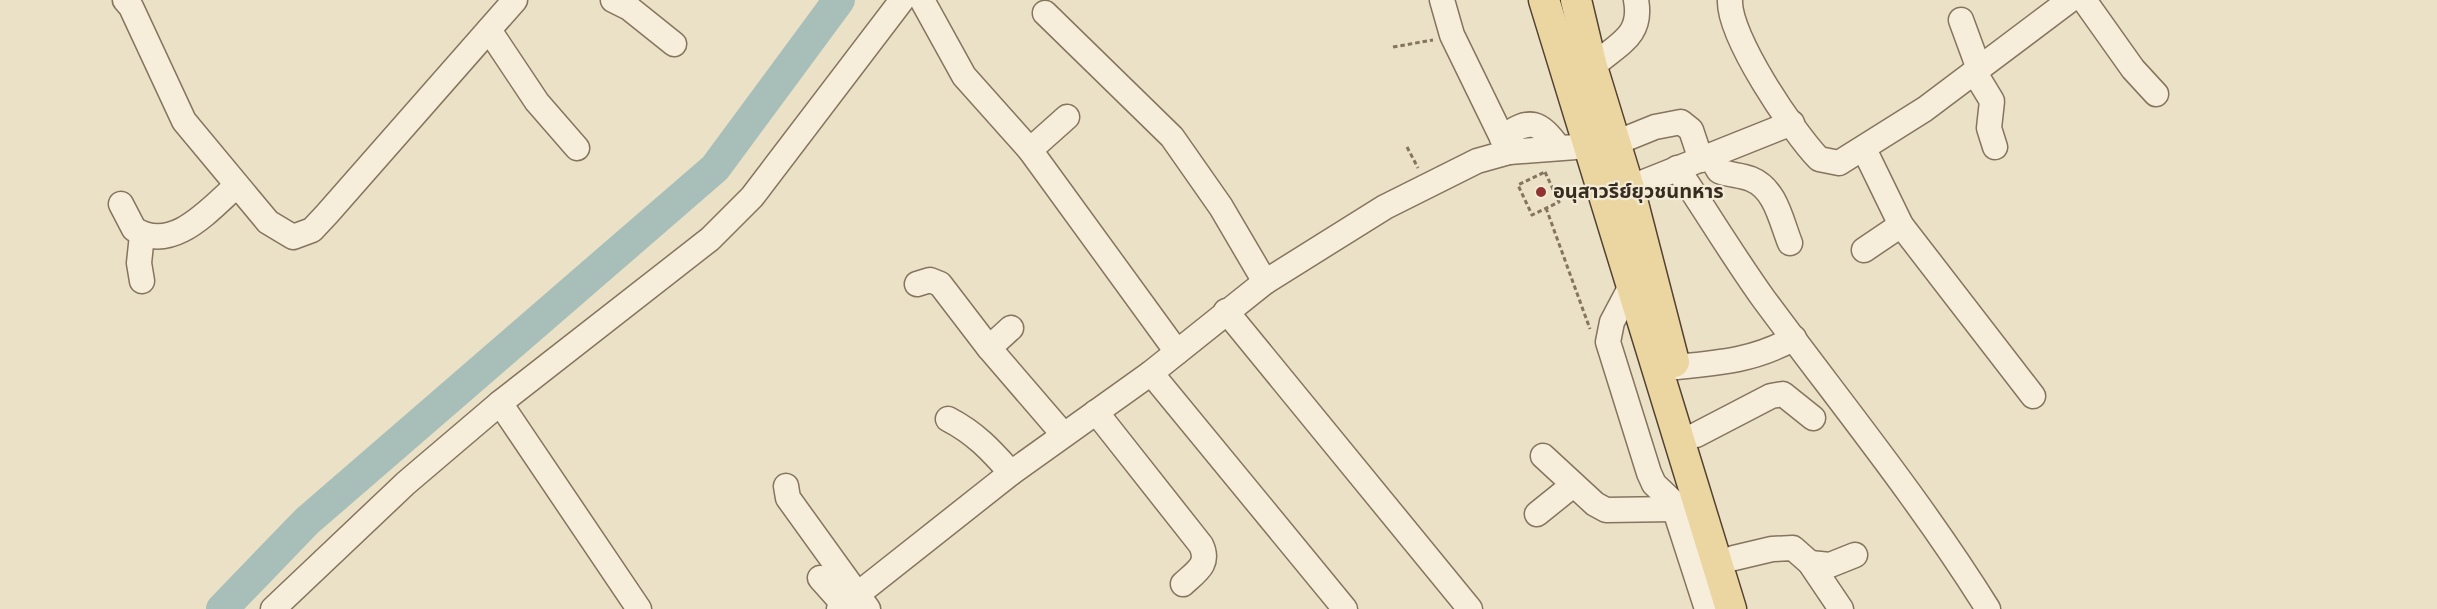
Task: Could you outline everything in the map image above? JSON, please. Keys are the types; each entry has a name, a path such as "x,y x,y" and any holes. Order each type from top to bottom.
{"main road":[{"path":"1544,0 1601,145 1629,189 1676,367 1749,609"},
{"path":"1576,0 1592,67 1601,145 1631,286 1731,609"}],"street":[{"path":"125,0 131,7 175,106 236,186 268,222 283,233 301,236 312,230 515,0"},
{"path":"273,609 406,483 500,403 710,238 753,197 902,0"},
{"path":"922,0 964,76 1030,150 1177,352"},
{"path":"1442,0 1452,35 1506,145"},
{"path":"1592,67 1634,31 1638,13 1636,0"},
{"path":"1730,0 1737,30 1746,53 1811,151 1819,159 1828,163 1839,163 1864,149 1977,71 2070,0"},
{"path":"2084,0 2133,69 2156,94"},
{"path":"626,3 674,44"},
{"path":"1045,13 1172,137 1221,207 1265,282"},
{"path":"1961,20 1977,71 1992,101 1989,128 1995,147"},
{"path":"489,30 537,102 561,133 578,148"},
{"path":"1030,150 1067,117"},
{"path":"848,606 1011,473 1151,373 1265,282 1402,198 1506,145 1559,148 1601,145 1681,122 1691,130 1705,158 1719,171 1748,178 1761,184 1771,193 1790,243"},
{"path":"1629,189 1792,123"},
{"path":"1864,149 1901,225 2033,396"},
{"path":"1677,168 1745,272 1895,472 1988,609"},
{"path":"121,204 127,219 142,235 158,237 178,232 199,219 236,186"},
{"path":"1864,250 1901,225"},
{"path":"142,235 139,263 142,280"},
{"path":"917,284 930,280 940,284 989,348 1063,434"},
{"path":"1631,286 1612,322 1608,342 1649,474 1658,488 1670,497 1707,609"},
{"path":"1226,311 1470,609"},
{"path":"989,348 1011,328"},
{"path":"1676,367 1744,360 1770,351 1794,338"},
{"path":"1151,373 1345,609"},
{"path":"1696,435 1771,396 1783,394 1794,400 1813,418"},
{"path":"500,403 639,609"},
{"path":"1096,412 1202,545 1206,556 1205,562 1183,584"},
{"path":"948,419 982,440 1011,473"},
{"path":"1543,456 1573,485 1606,510 1675,509"},
{"path":"1537,514 1573,485"},
{"path":"786,486 788,498 848,606"},
{"path":"1734,558 1784,547 1799,552 1810,563 1841,609"},
{"path":"1810,563 1830,565 1855,555"},
{"path":"820,578 848,606"}],"path":[{"path":"1393,47 1452,35"},
{"path":"1545,172 1559,202 1546,208 1532,214 1518,185 1545,172"},
{"path":"1546,208 1588,329"}],"waterway":[{"path":"222,609 307,521 715,168 839,0"}],"place":[{"name":"อนุสาวรีย์ยุวชนทหาร","path":"1541,192"}]}
